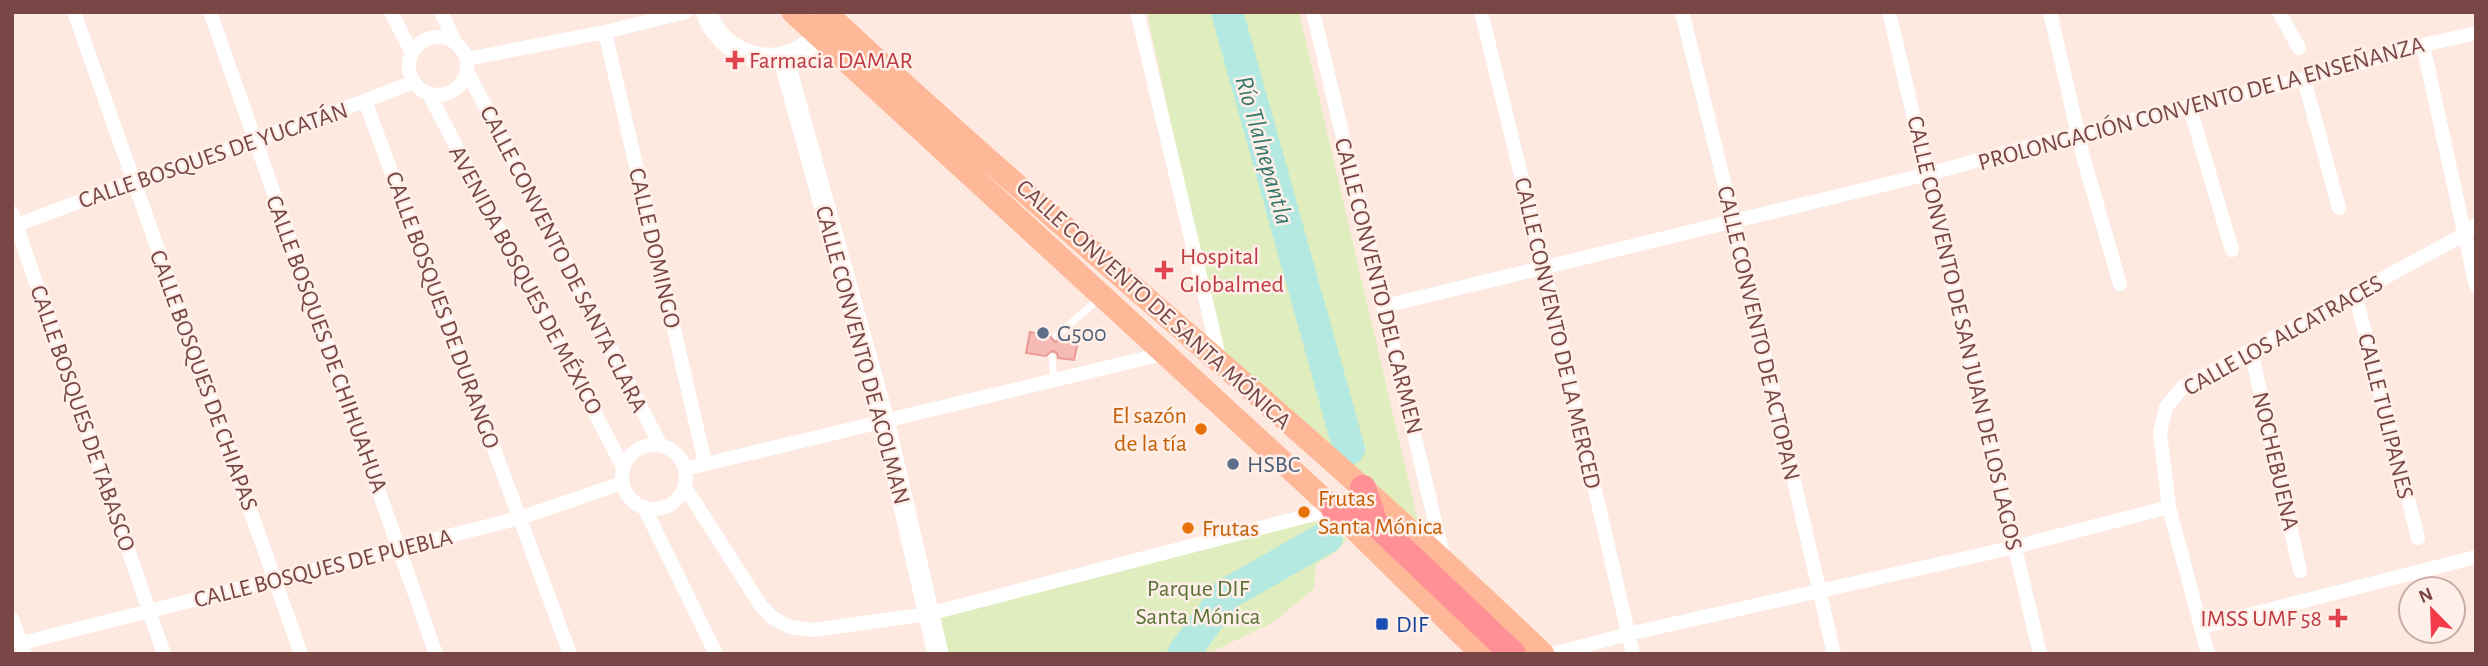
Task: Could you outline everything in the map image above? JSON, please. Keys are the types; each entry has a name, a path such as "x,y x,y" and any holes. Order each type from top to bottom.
{"highway":[{"path":"1363,488 1375,523"},
{"path":"1334,509 1375,523 1513,654"}],"main road":[{"name":"CALLE CONVENTO DE SANTA MÓNICA","path":"793,12 826,19 1363,488 1543,654"},
{"name":"CALLE CONVENTO DE SANTA MÓNICA","path":"826,19 1101,297 1334,509 1482,654"}],"street":[{"name":"CALLE BOSQUES DE CHIAPAS","path":"74,12 301,654"},
{"name":"CALLE BOSQUES DE CHIHUAHUA","path":"210,12 436,654"},
{"path":"391,12 412,53"},
{"path":"441,12 467,65 465,80 453,92 437,96 429,94 413,82 409,68 412,53 417,46 431,38 439,37 455,42"},
{"path":"467,65 685,12"},
{"path":"706,12 718,34 741,53 755,58 783,57 797,52 826,19"},
{"path":"1137,12 1221,365"},
{"name":"CALLE CONVENTO DEL CARMEN","path":"1313,12 1444,560"},
{"name":"CALLE CONVENTO DE LA MERCED","path":"1481,12 1633,654"},
{"name":"CALLE CONVENTO DE ACTOPAN","path":"1682,12 1734,222 1834,654"},
{"name":"CALLE CONVENTO DE SAN JUAN DE LOS LAGOS","path":"1889,12 2040,654"},
{"path":"2050,12 2078,133 2120,284"},
{"path":"2279,12 2299,48"},
{"name":"CALLE DOMINGO","path":"605,32 705,463"},
{"name":"PROLONGACIÓN CONVENTO DE LA ENSEÑANZA","path":"1385,306 1928,174 2078,133 2304,79 2423,45 2476,33"},
{"path":"2423,45 2470,229 2476,286"},
{"name":"CALLE CONVENTO DE ACOLMAN","path":"783,57 884,421 938,654"},
{"name":"CALLE CONVENTO DE SANTA CLARA","path":"467,65 660,446"},
{"path":"2304,79 2339,208"},
{"name":"CALLE BOSQUES DE YUCATÁN","path":"14,222 413,82"},
{"name":"AVENIDA BOSQUES DE MÉXICO","path":"429,94 623,467"},
{"name":"CALLE BOSQUES DE DURANGO","path":"365,101 570,654"},
{"path":"2189,105 2232,250"},
{"name":"CALLE BOSQUES DE TABASCO","path":"14,222 164,654"},
{"name":"CALLE LOS ALCATRACES","path":"2208,654 2169,507 2160,433 2166,407 2183,387 2470,229"},
{"name":"CALLE TULIPANES","path":"2355,294 2418,538"},
{"name":"NOCHEBUENA","path":"2251,350 2300,571"},
{"path":"685,469 1163,354"},
{"path":"646,446 660,446 676,454 685,469 685,486 670,506 655,510 645,509 631,501 622,483 623,467 628,457 636,450 646,446"},
{"name":"CALLE BOSQUES DE PUEBLA","path":"23,648 150,611 520,518 622,483"},
{"path":"685,486 761,606 773,618 790,626 813,630 928,614 1334,509"},
{"path":"1553,654 1628,634 2015,547 2169,507"},
{"path":"645,509 716,654"},
{"path":"2202,627 2476,557"},
{"path":"12,619 23,648"}],"lane":[{"path":"1056,337 1101,297"},
{"path":"1052,357 1054,380"}],"green space":[{"path":"1147,12 1299,12 1418,521 1222,361"},
{"name":"Parque DIF Santa Mónica","path":"1317,520 1334,524 1347,540 1338,550 1316,565 1314,589 1272,623 1207,654 941,654 928,614"}],"building":[{"path":"1030,332 1050,336 1055,342 1063,338 1078,340 1074,360 1058,358 1057,353 1052,351 1046,356 1026,353"}],"waterway":[{"name":"Río Tlalnepantla","path":"1227,12 1349,449"},
{"name":"Río Tlalnepantla","path":"1183,654 1227,594 1327,537"}],"place":[{"name":"Farmacia DAMAR","path":"735,60"},
{"name":"Hospital Globalmed","path":"1164,270"},
{"name":"G500","path":"1043,333"},
{"name":"El sazón de la tía","path":"1201,429"},
{"name":"HSBC","path":"1233,464"},
{"name":"Frutas Santa Mónica","path":"1304,512"},
{"name":"Frutas","path":"1188,528"},
{"name":"IMSS UMF 58","path":"2338,618"},
{"name":"DIF","path":"1382,624"}]}
